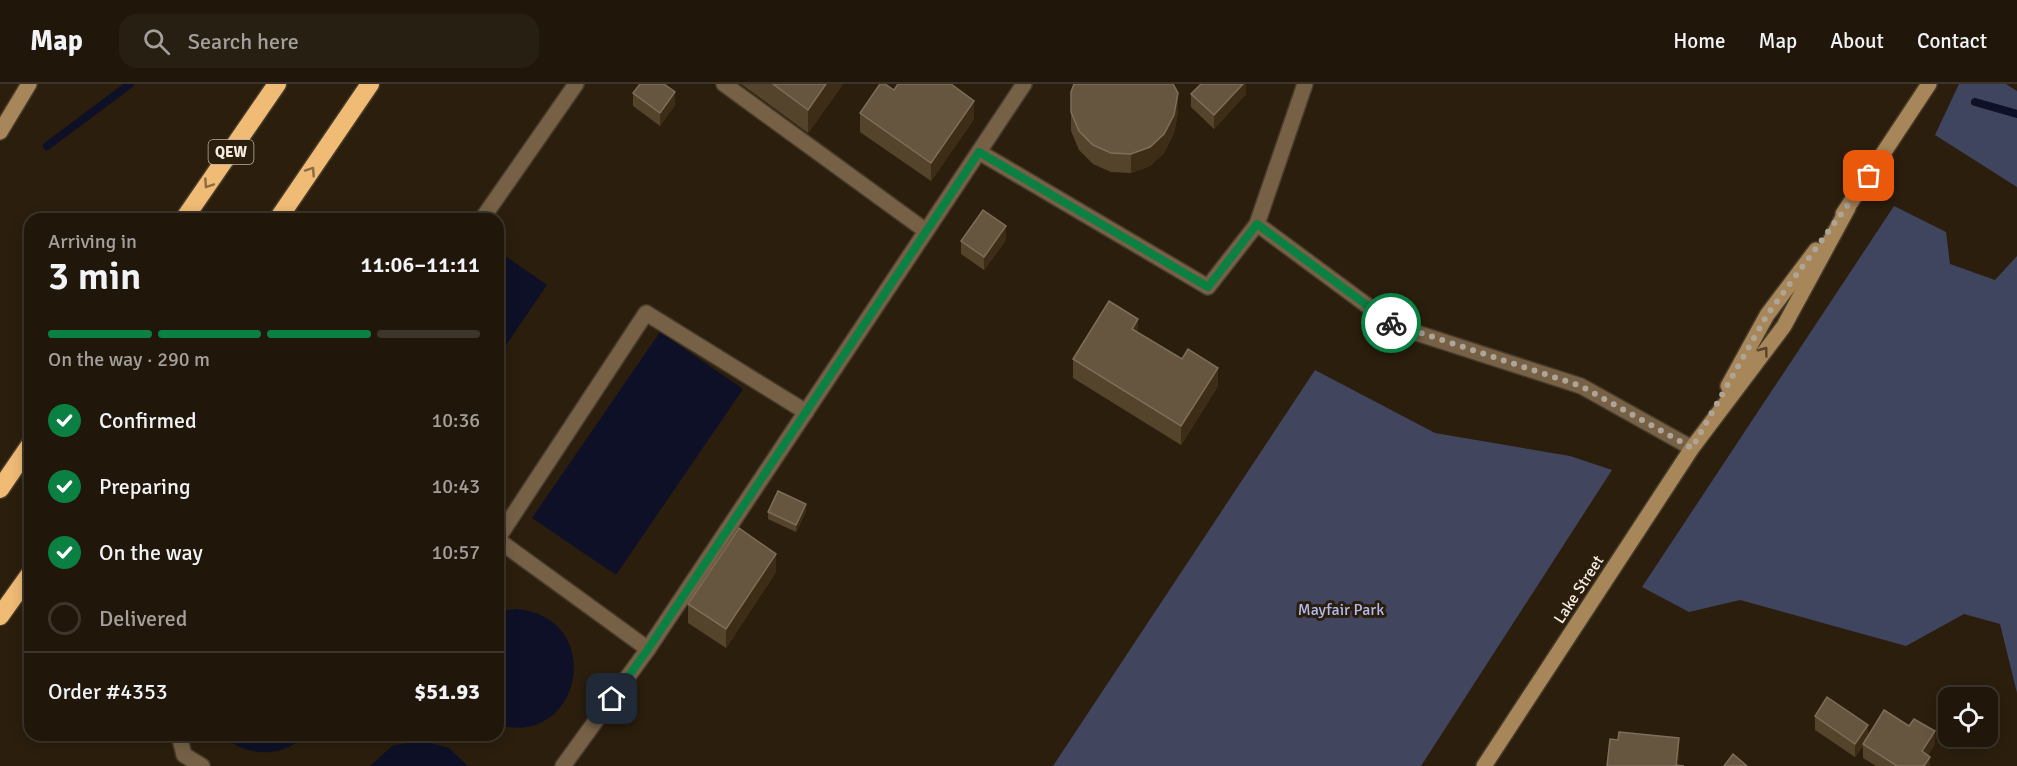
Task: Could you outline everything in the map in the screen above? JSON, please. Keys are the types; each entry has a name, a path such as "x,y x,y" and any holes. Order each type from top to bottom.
{"highway":[{"name":"QEW","path":"188,213 277,84"},
{"path":"282,213 370,84"},
{"path":"0,489 24,454"},
{"path":"0,616 24,582"}],"street":[{"path":"0,132 29,84"},
{"name":"Lake Street","path":"1484,766 1703,431 1767,315 1848,208 1929,84"}],"lane":[{"path":"486,213 576,84"},
{"path":"724,84 926,231"},
{"path":"563,766 648,649 1024,84"},
{"path":"979,152 1208,287 1257,224 1305,84"},
{"path":"1257,224 1395,326 1581,386 1692,448"},
{"path":"504,530 646,313 806,412"},
{"path":"504,543 648,649"},
{"path":"180,741 184,755 202,766"}],"green space":[{"name":"Mayfair Park","path":"1315,370 1435,433 1570,456 1612,470 1421,766 1053,766"}],"shaded area":[{"path":"1959,84 2006,84 2017,91 2017,187 1935,135"},
{"path":"1894,206 1946,232 1950,264 1995,280 2017,256 2017,693 2000,624 1964,614 1906,646 1740,600 1689,612 1642,587"},
{"path":"507,257 547,285 504,348 504,262"},
{"path":"660,332 743,389 616,575 532,518"},
{"path":"517,609 545,618 564,634 573,656 573,679 565,701 549,718 527,727 504,725 504,610"},
{"path":"298,741 286,748 264,752 241,748 231,742"},
{"path":"424,741 449,748 468,766 370,766 392,746"}],"building":[{"path":"640,84 664,84 675,92 660,113 633,93"},
{"path":"773,84 826,84 808,110"},
{"path":"880,84 885,84 894,90 898,84 951,84 974,101 931,163 860,113"},
{"path":"1074,84 1173,84 1178,93 1174,115 1164,134 1150,147 1131,154 1111,153 1093,145 1079,131 1071,112 1071,92"},
{"path":"1201,84 1243,84 1214,115 1191,94"},
{"path":"983,210 1006,226 984,257 961,241"},
{"path":"1109,301 1138,319 1132,329 1182,359 1188,349 1218,368 1181,426 1073,359"},
{"path":"778,491 806,504 796,525 768,512"},
{"path":"739,528 776,554 726,629 688,604"},
{"path":"1827,697 1868,725 1855,744 1815,716"},
{"path":"1884,710 1909,726 1914,719 1935,731 1922,751 1930,757 1924,766 1897,766 1863,744"},
{"path":"1619,732 1679,738 1676,765 1684,766 1607,766 1610,739 1618,740"},
{"path":"1733,754 1747,766 1724,766"}],"waterway":[{"path":"47,146 130,84"},
{"path":"1975,102 2017,114"}],"way so far":[{"path":"1391,323 1581,386 1692,448 1767,315 1848,208 1869,176"}],"route":[{"path":"612,699 648,649 979,152 1208,287 1257,224 1391,323"}]}
